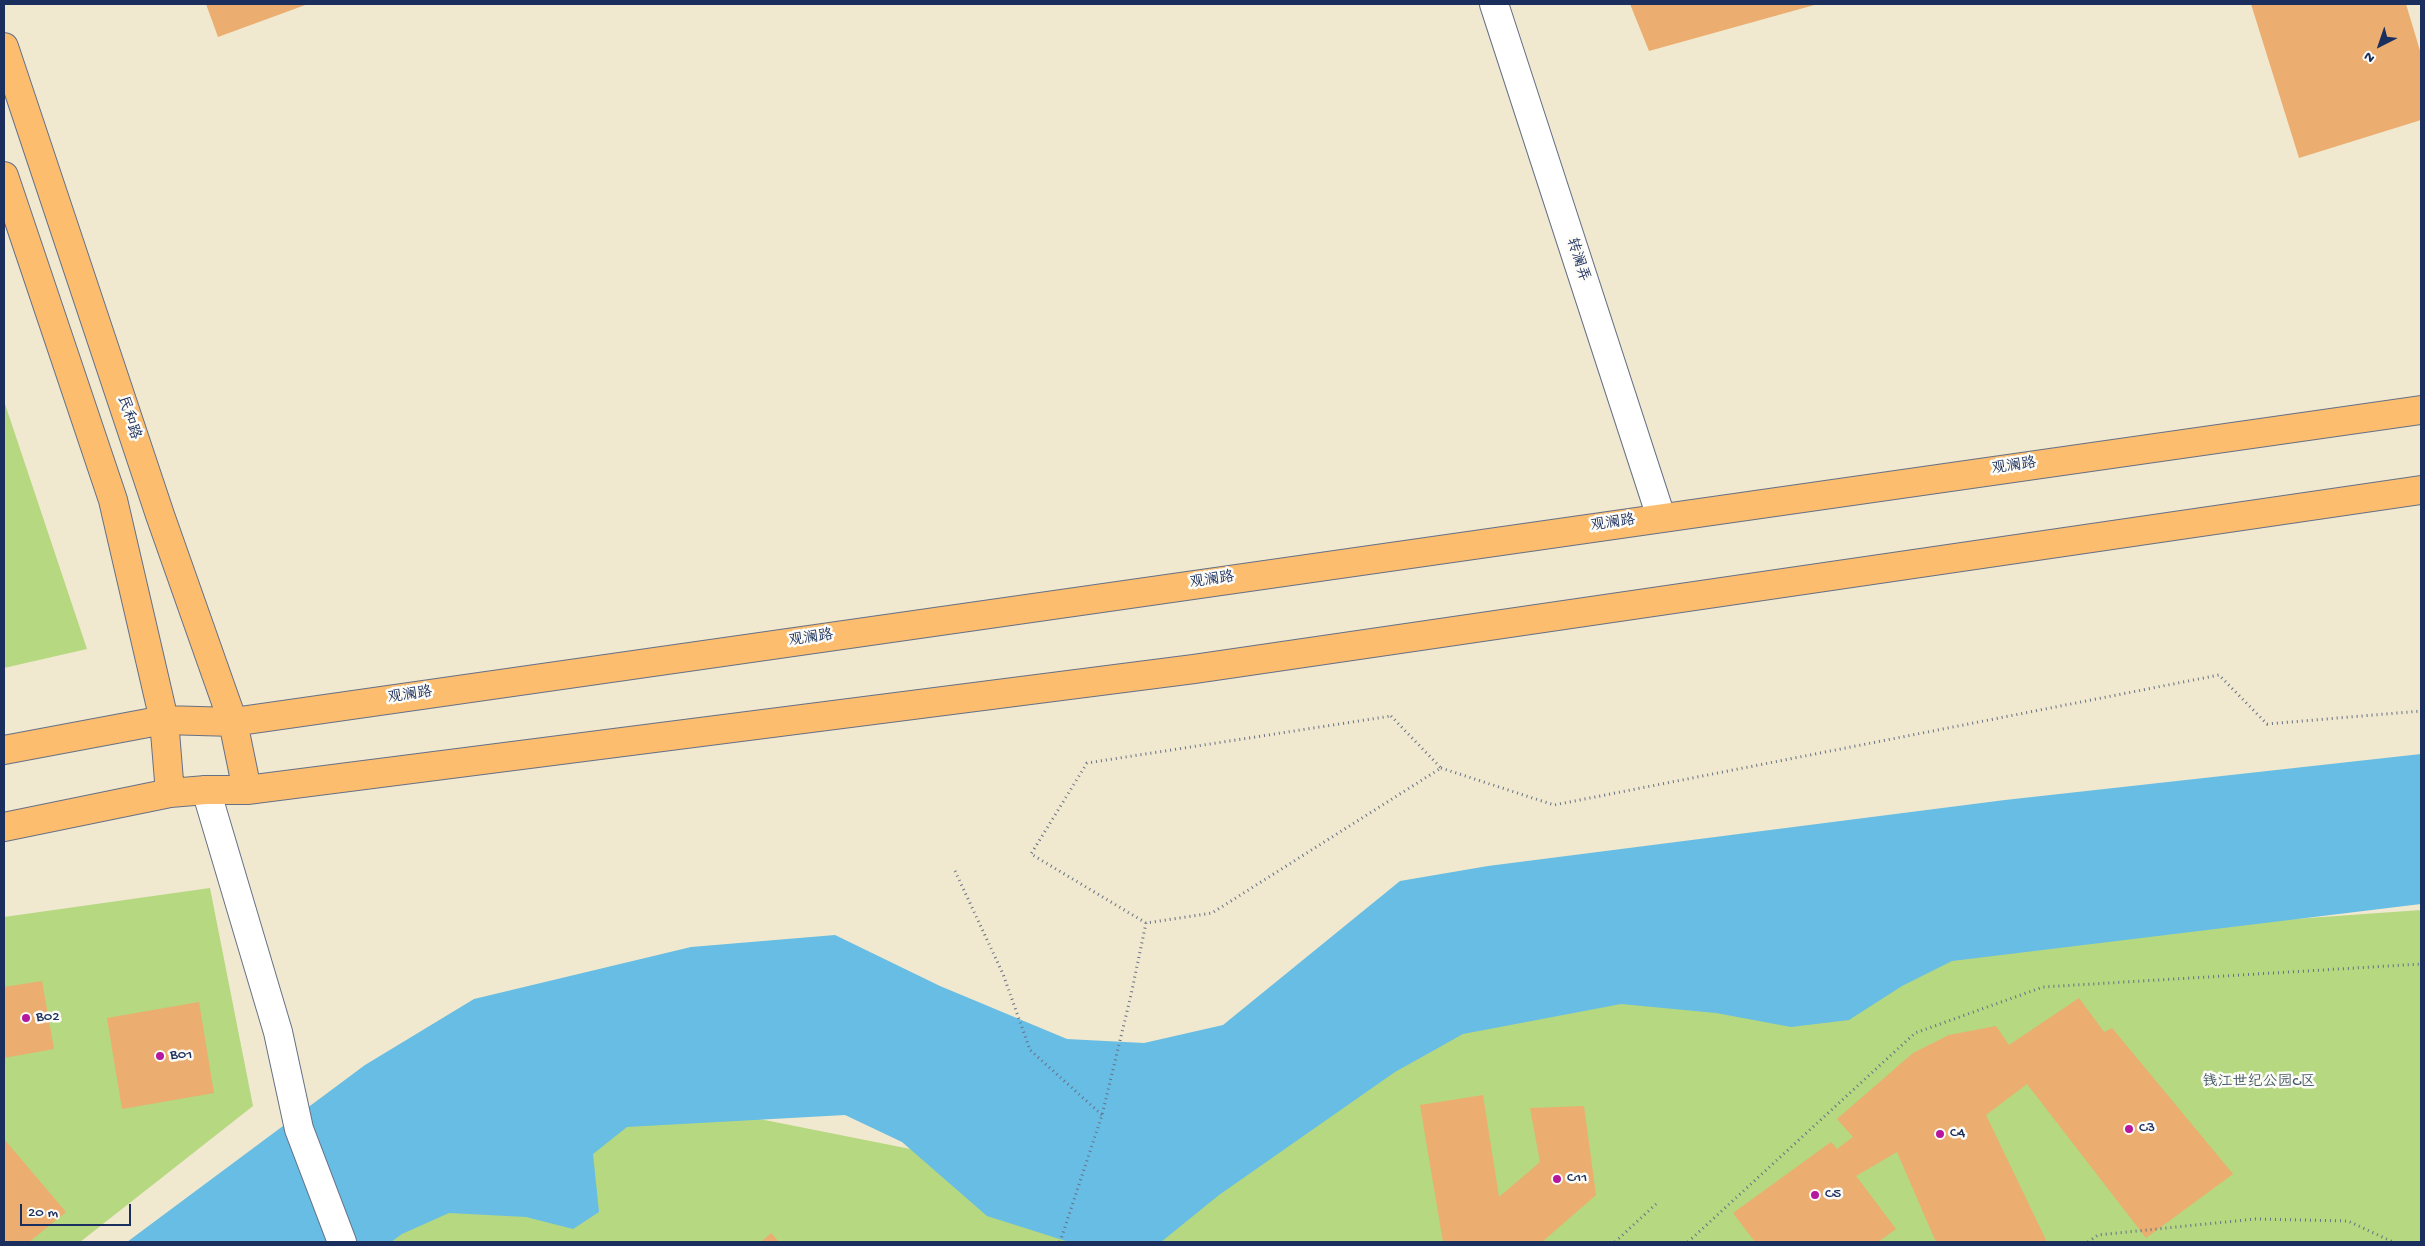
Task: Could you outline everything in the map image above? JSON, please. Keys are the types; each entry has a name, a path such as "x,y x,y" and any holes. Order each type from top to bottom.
{"main road":[{"name":"民和路","path":"4,47 160,515 233,722 248,790"},
{"path":"4,176 113,500 164,720 170,793"},
{"name":"观澜路","path":"4,750 164,720 233,722 2421,410"},
{"path":"4,827 170,793 206,790 248,790 1194,669 2421,490"}],"street":[{"name":"转澜弄","path":"1494,4 1661,517"},
{"path":"206,790 278,1032 299,1129 342,1242"}],"path":[{"path":"1441,768 1212,913 1146,923 1031,854 1087,763 1391,716 1441,768 1554,805 2218,675 2267,724 2421,711"},
{"path":"956,871 1003,974 1030,1050 1102,1115"},
{"path":"1060,1242 1102,1115 1146,923"},
{"path":"1688,1242 1915,1033 2043,987 2421,964"},
{"path":"1615,1242 1656,1204"},
{"path":"2088,1242 2098,1235 2255,1219 2348,1222 2393,1242"}],"green space":[{"path":"4,401 87,649 4,668"},
{"path":"210,888 253,1106 80,1242 4,1242 4,917"},
{"name":"钱江世纪公园C区","path":"2421,910 2421,1242 315,1242 523,1072 1147,1196 1429,1017 1871,949"}],"water":[{"path":"2421,754 2421,904 1952,961 1902,986 1849,1020 1791,1027 1716,1013 1621,1004 1463,1034 1395,1072 1219,1195 1161,1242 1069,1242 987,1216 902,1142 845,1115 627,1127 593,1154 599,1212 573,1229 526,1217 449,1213 402,1234 391,1242 127,1242 365,1065 474,999 691,947 835,935 940,986 1067,1039 1144,1043 1223,1025 1400,881 1488,866 2005,800"}],"building":[{"path":"206,4 308,4 218,37"},
{"path":"1630,4 1818,4 1649,51"},
{"path":"2251,4 2406,4 2421,54 2421,120 2299,158"},
{"name":"B02","path":"42,981 54,1049 4,1058 4,987"},
{"path":"2079,998 2104,1032 2112,1028 2233,1174 2146,1238 2027,1084 1986,1115 2047,1242 1936,1242 1897,1152 1856,1176 1896,1229 1878,1242 1755,1242 1733,1213 1831,1142 1837,1149 1853,1137 1837,1119 1913,1053 1949,1035 1996,1026 2009,1045"},
{"name":"B01","path":"199,1002 214,1093 122,1109 107,1018"},
{"path":"1483,1095 1499,1197 1540,1162 1530,1108 1584,1106 1596,1195 1542,1242 1443,1242 1420,1105"},
{"path":"4,1139 66,1212 29,1242 4,1242"},
{"path":"771,1233 779,1242 761,1242"}],"place":[{"name":"B02","path":"26,1018"},
{"name":"B01","path":"160,1056"},
{"name":"C3","path":"2129,1129"},
{"name":"C4","path":"1940,1134"},
{"name":"C11","path":"1557,1179"},
{"name":"C5","path":"1815,1195"}]}
